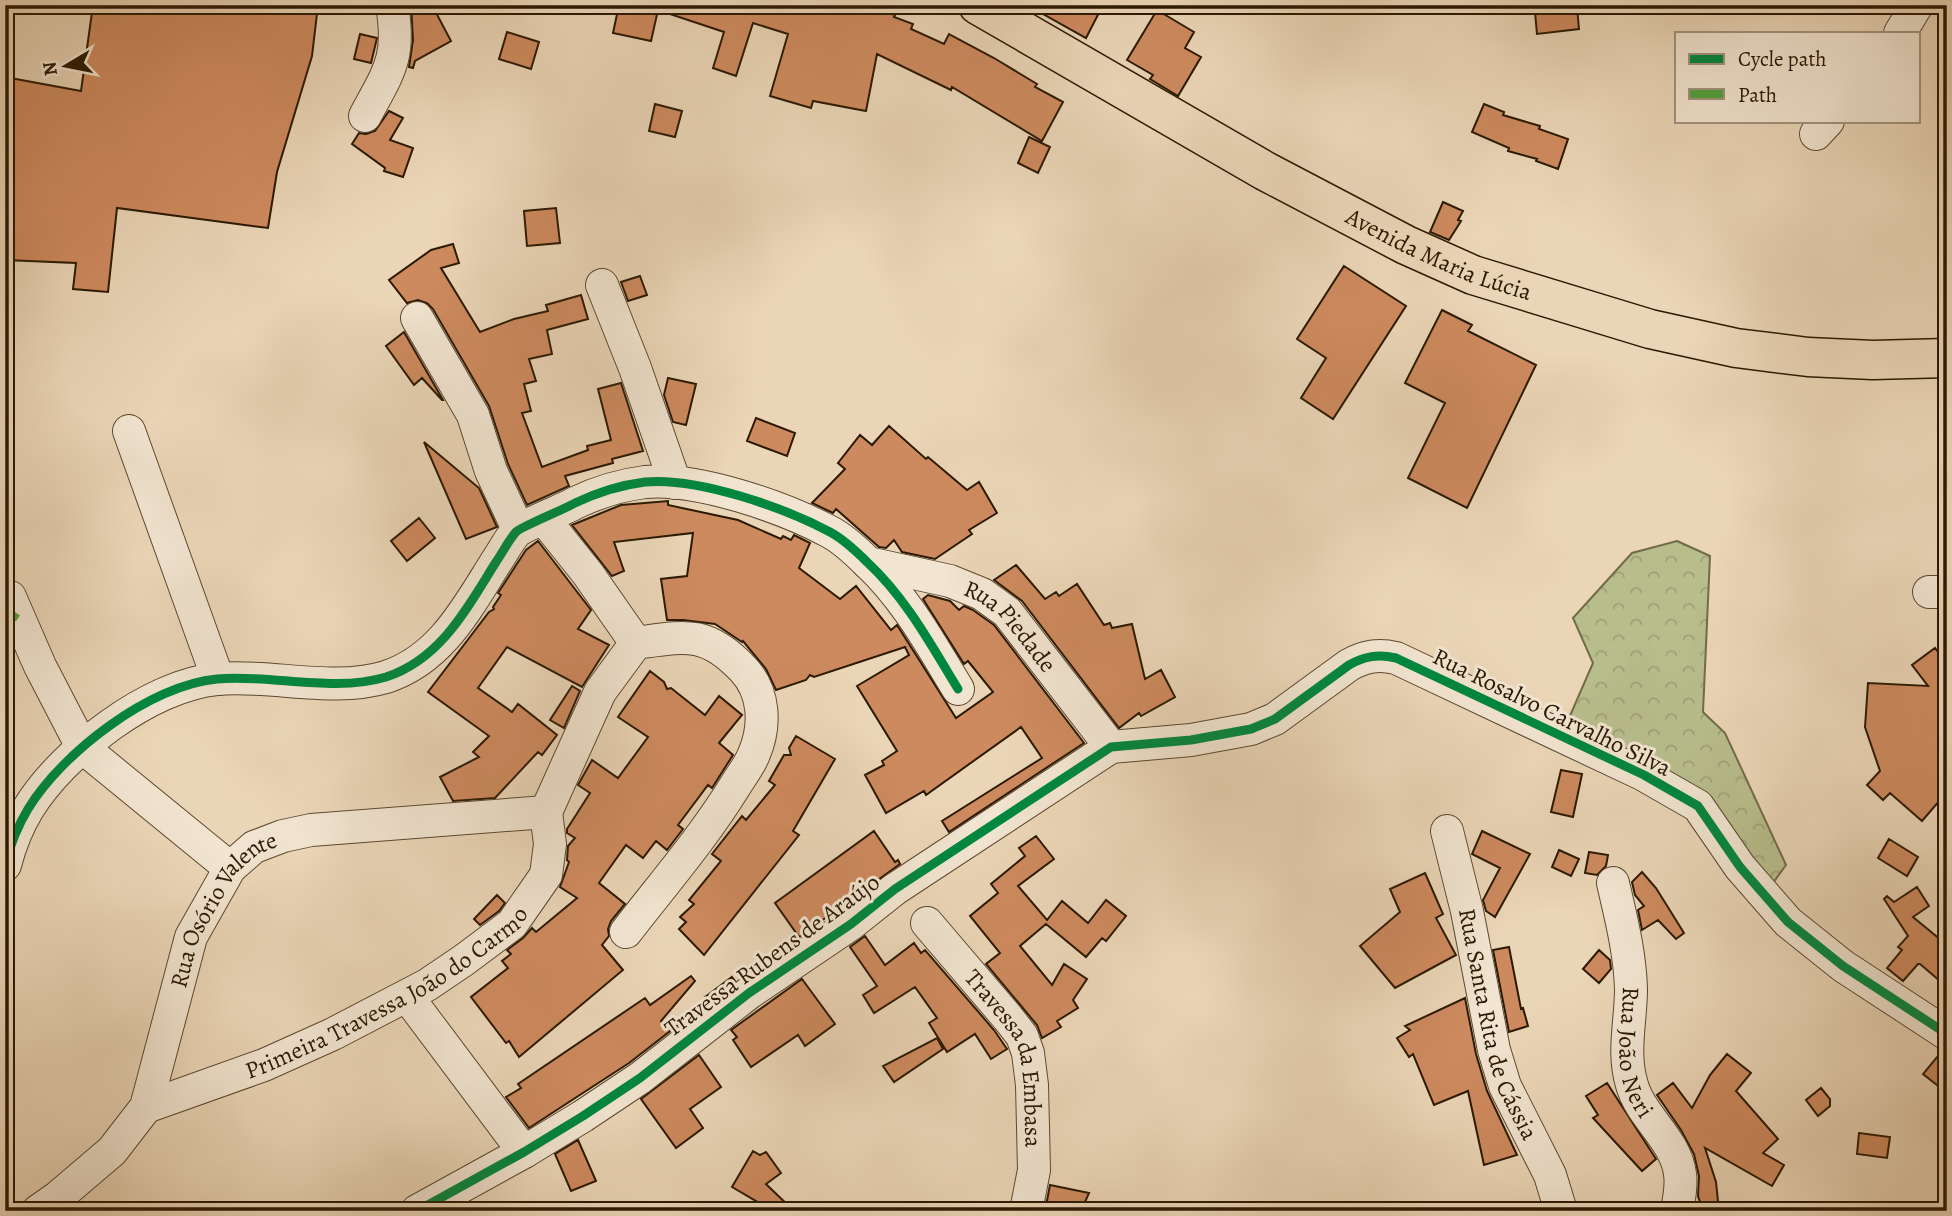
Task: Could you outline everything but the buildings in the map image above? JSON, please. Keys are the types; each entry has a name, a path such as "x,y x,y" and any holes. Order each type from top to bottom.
{"main road":[{"name":"Avenida Maria Lúcia","path":"978,5 1265,171 1406,245 1474,275 1650,329 1736,348 1873,360 1947,358"}],"street":[{"path":"365,116 392,66 397,38 392,5"},
{"path":"1900,32 1917,5"},
{"path":"602,285 635,368 675,483"},
{"path":"417,318 473,415 491,471 531,524 588,573 636,643"},
{"path":"128,431 218,679"},
{"path":"5,865 10,846 28,809 46,785 82,747 153,699 190,683 218,679 353,683 386,676 422,659 444,640 531,524 589,497 645,482 675,483 763,503 832,533 868,563 907,606 958,690"},
{"name":"Rua Piedade","path":"868,563 950,581 982,594 1007,612 1111,747"},
{"path":"10,597 40,666 82,747 230,868"},
{"path":"546,812 600,692 636,643 679,637 703,640 717,645 750,676 762,704 760,734 754,755 721,808 626,932"},
{"name":"Rua Rosalvo Carvalho Silva","path":"1111,747 1191,740 1251,729 1275,719 1359,659 1380,655 1396,658 1644,775 1698,806 1740,867 1788,922 1843,966 1947,1034"},
{"name":"Travessa Rubens de Araújo","path":"417,1211 524,1152 639,1078 750,993 851,924 895,889 1111,747"},
{"name":"Rua Osório Valente","path":"38,1211 111,1151 146,1107 191,937 230,868 254,846 310,830 546,812"},
{"name":"Primeira Travessa João do Carmo","path":"146,1107 264,1065 333,1034 407,996 464,960 512,925 546,875 550,844 546,812"},
{"name":"Rua Santa Rita de Cássia","path":"1447,831 1468,911 1494,1050 1505,1086 1550,1175 1561,1211"},
{"name":"Rua João Neri","path":"1613,883 1630,965 1628,1062 1632,1085 1638,1101 1673,1154 1680,1171 1681,1189 1677,1211"},
{"name":"Travessa da Embasa","path":"927,923 1008,1018 1021,1035 1028,1053 1032,1085 1034,1170 1026,1211"},
{"path":"407,996 524,1152"}],"green space":[{"path":"1677,541 1710,556 1703,712 1725,733 1786,865 1773,883 1684,780 1566,725 1593,663 1573,618 1632,553"}],"marked path":[{"path":"5,616 13,615 19,619"}],"cycle path":[{"path":"5,865 20,823 43,788 85,745 137,708 191,684 217,679 345,683 386,677 405,669 422,658 451,630 516,532 591,496 636,483 666,482 714,489 789,513 835,535 859,554 894,591 917,622 958,689"},
{"path":"417,1211 524,1152 640,1078 749,993 851,924 895,889 1111,747 1191,740 1251,729 1275,719 1349,665 1372,657 1396,658 1644,775 1698,806 1740,867 1788,922 1843,966 1947,1034"}]}
